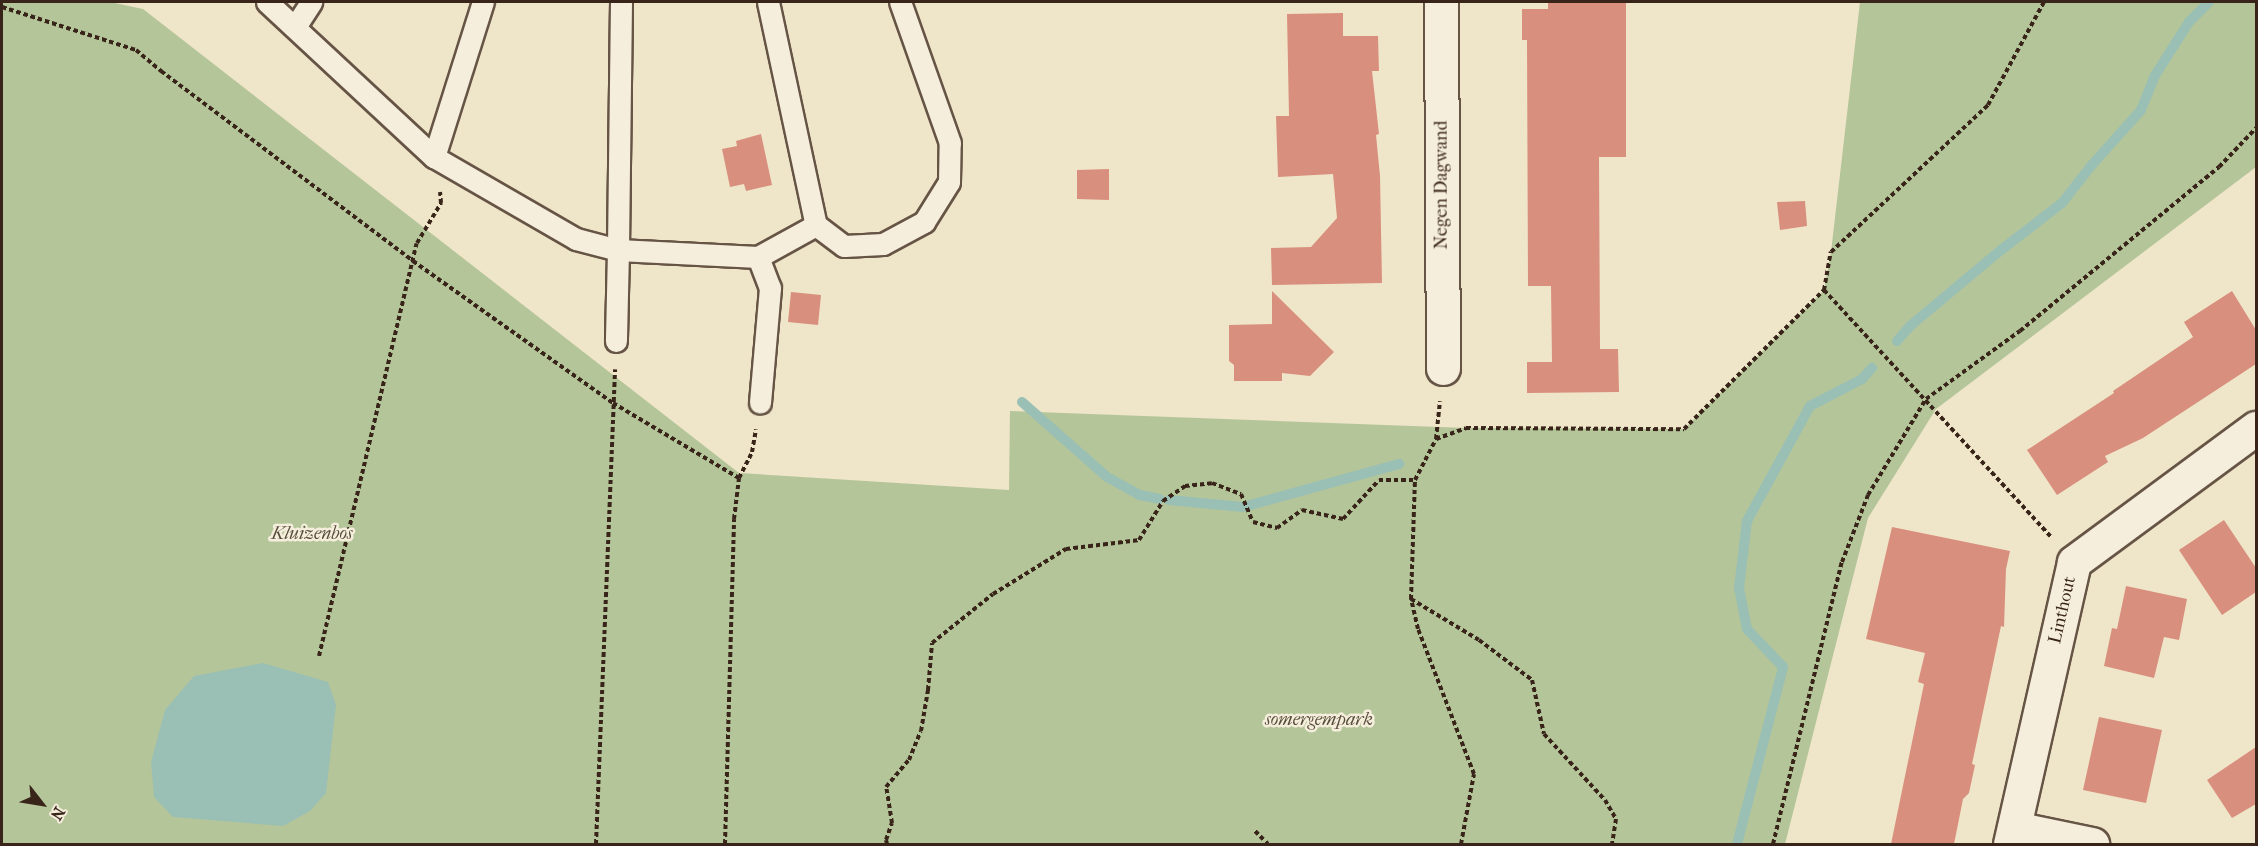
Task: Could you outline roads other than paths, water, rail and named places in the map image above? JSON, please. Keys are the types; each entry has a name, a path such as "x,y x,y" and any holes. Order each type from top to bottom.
{"street":[{"name":"Negen Dagwand","path":"1441,2 1443,368"},
{"name":"Linthout","path":"2012,836 2074,562 2256,428"},
{"path":"2012,836 2092,844"}],"lane":[{"path":"267,2 434,157 576,239 618,250 758,257 816,225"},
{"path":"295,27 311,2"},
{"path":"434,157 483,2"},
{"path":"616,340 621,2"},
{"path":"768,2 816,225 844,246 883,244 924,222 949,182 950,142 900,2"},
{"path":"758,257 770,288 760,403"}],"water":[{"path":"263,663 328,682 336,705 326,793 310,811 283,826 173,817 154,797 151,762 165,710 194,676"}],"waterway":[{"path":"1897,341 1910,326 2001,250 2062,203 2091,166 2141,110 2154,77 2189,22 2209,2"},
{"path":"1737,844 1783,667 1747,629 1739,588 1747,521 1810,406 1862,379 1872,368"},
{"path":"1022,402 1107,477 1140,495 1160,499"},
{"path":"1250,505 1399,464"},
{"path":"1169,500 1243,507"}],"park label":[{"name":"Kluizenbos","path":"312,534"},
{"name":"somergempark","path":"1319,720"}]}
